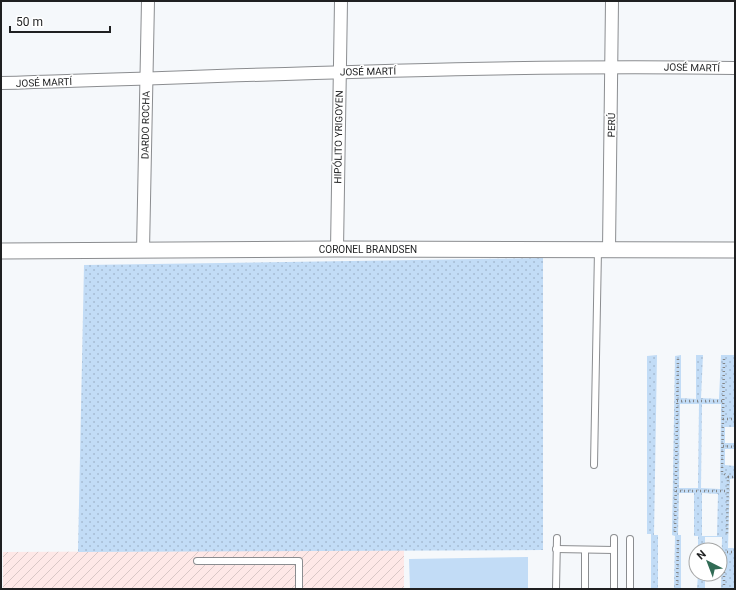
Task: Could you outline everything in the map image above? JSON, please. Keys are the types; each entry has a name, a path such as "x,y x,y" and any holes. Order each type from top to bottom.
{"street":[{"name":"DARDO ROCHA","path":"143,250 148,1"},
{"name":"HIPÓLITO YRIGOYEN","path":"337,249 341,1"},
{"name":"PERÚ","path":"603,249 612,66 612,1"},
{"name":"JOSÉ MARTÍ","path":"1,83 339,71 612,66 735,68"},
{"name":"CORONEL BRANDSEN","path":"1,251 337,249 735,250"}],"lane":[{"path":"594,465 603,249"},
{"path":"556,589 557,538"},
{"path":"614,538 614,589"},
{"path":"630,539 630,589"},
{"path":"556,549 614,550"},
{"path":"585,550 585,589"},
{"path":"197,560 299,561 299,589"}],"path":[{"path":"676,532 678,359"},
{"path":"724,359 722,472 728,477 735,477"},
{"path":"677,401 724,401"},
{"path":"723,419 735,419"},
{"path":"723,446 735,446"},
{"path":"727,534 728,477"},
{"path":"676,490 728,491"},
{"path":"677,589 678,539"},
{"path":"724,589 724,552 735,552"}],"shaded area":[{"path":"543,258 543,550 78,552 84,265"},
{"path":"657,355 654,535 658,535 658,589 651,589 651,534 647,534 647,356"},
{"path":"681,355 681,398 696,399 696,355 703,355 701,398 719,399 721,355 735,355 735,427 725,427 725,443 735,443 735,449 725,449 725,465 735,466 735,478 730,479 728,548 728,542 722,542 722,537 705,537 705,542 698,542 698,536 694,536 694,493 679,493 678,535 681,535 681,589 674,589 675,536 672,535 675,356","holes":["680,404 699,404 698,488 679,488","702,404 721,404 720,489 701,488","702,493 718,494 717,536 702,536"]},
{"path":"728,548 735,548 735,589 721,589 721,582 728,582"},
{"path":"404,550 404,589 3,589 3,552"},
{"path":"528,557 528,589 410,589 409,559"},
{"path":"697,582 705,582 705,589 697,589"}]}
